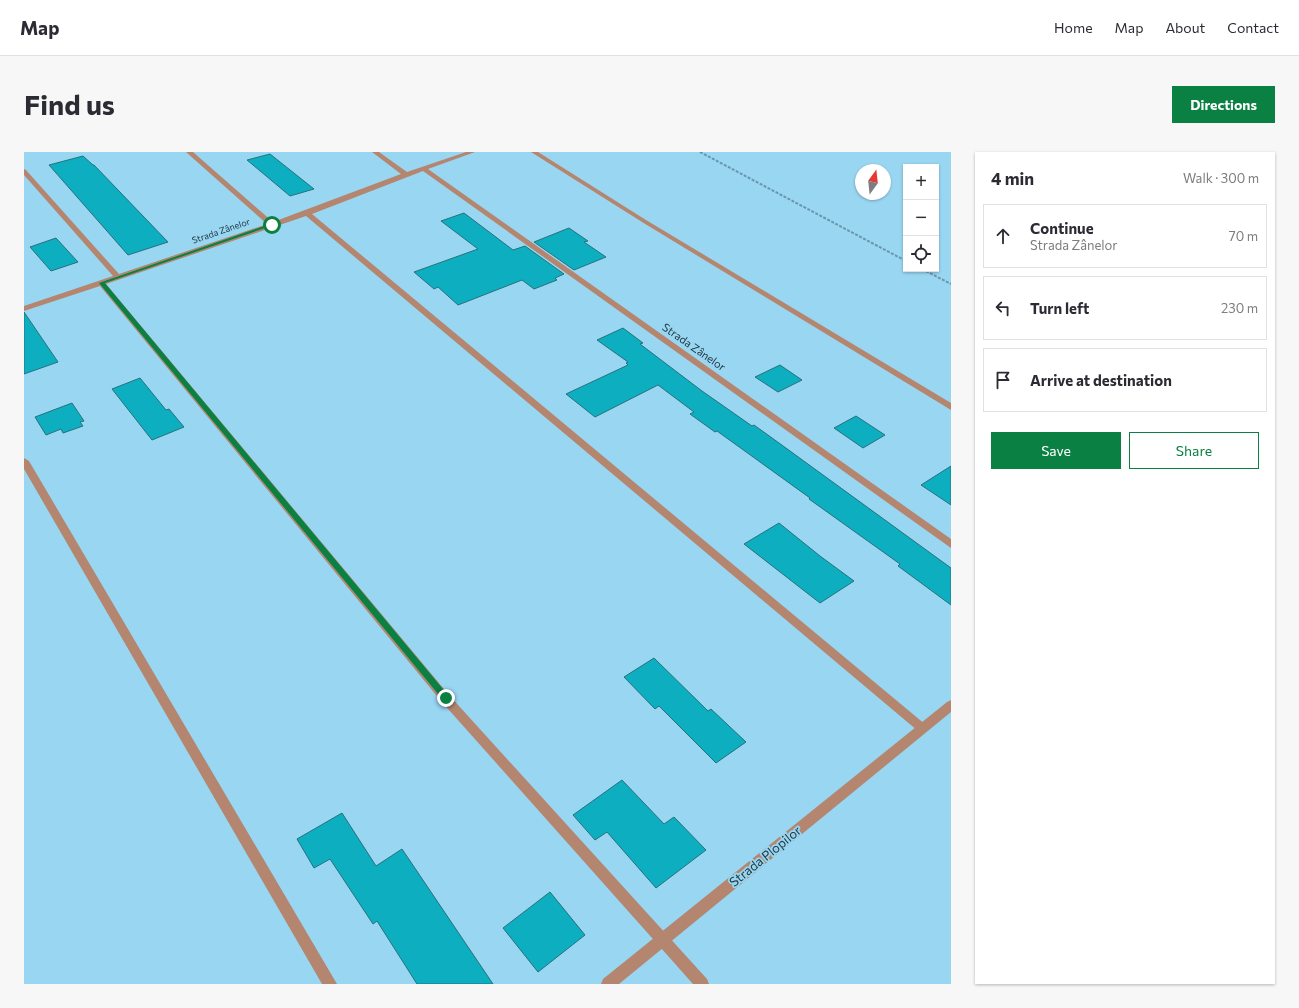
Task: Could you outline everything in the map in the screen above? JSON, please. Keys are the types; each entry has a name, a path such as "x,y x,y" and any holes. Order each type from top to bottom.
{"street":[{"path":"189,152 272,225"},
{"path":"375,152 406,174"},
{"name":"Strada Zânelor","path":"24,309 307,213 406,174 472,152"},
{"path":"534,152 644,221 951,407"},
{"name":"Strada Zânelor","path":"423,168 951,544"},
{"path":"24,171 118,277"},
{"path":"307,213 922,728"},
{"path":"102,283 446,698 702,984"},
{"path":"24,462 330,984"},
{"name":"Strada Plopilor","path":"608,984 951,705"}],"path":[{"path":"700,152 903,258"},
{"path":"928,272 951,284"}],"building":[{"path":"270,154 314,189 290,196 247,160"},
{"path":"83,156 94,165 168,242 128,255 49,165"},
{"path":"464,213 513,250 525,246 564,274 555,278 557,280 534,289 522,280 458,305 438,287 434,289 414,272 478,249 441,221"},
{"path":"569,228 588,241 584,242 606,257 574,270 534,242"},
{"path":"56,238 78,262 51,271 30,247"},
{"path":"24,312 58,362 24,374"},
{"path":"623,328 643,343 640,344 702,391 752,426 754,425 951,568 951,605 898,566 900,564 809,499 810,498 717,431 715,432 690,414 694,412 658,385 595,417 566,394 628,365 626,363 628,362 597,340"},
{"path":"780,365 802,380 778,392 755,377"},
{"path":"140,378 166,410 169,409 184,427 152,440 112,389"},
{"path":"72,403 84,421 80,422 83,426 63,433 61,429 46,435 35,417"},
{"path":"856,416 885,435 863,448 834,428"},
{"path":"951,466 951,505 921,485"},
{"path":"779,523 854,581 820,603 744,544"},
{"path":"654,658 708,711 711,709 746,742 716,763 659,706 655,709 624,677"},
{"path":"622,780 664,824 674,817 706,850 656,888 607,832 595,840 573,815"},
{"path":"342,813 376,866 402,849 493,984 417,984 377,921 373,924 330,859 314,868 297,839"},
{"path":"550,892 585,935 538,972 503,928"}],"route":[{"path":"272,225 102,283 446,698"}]}
